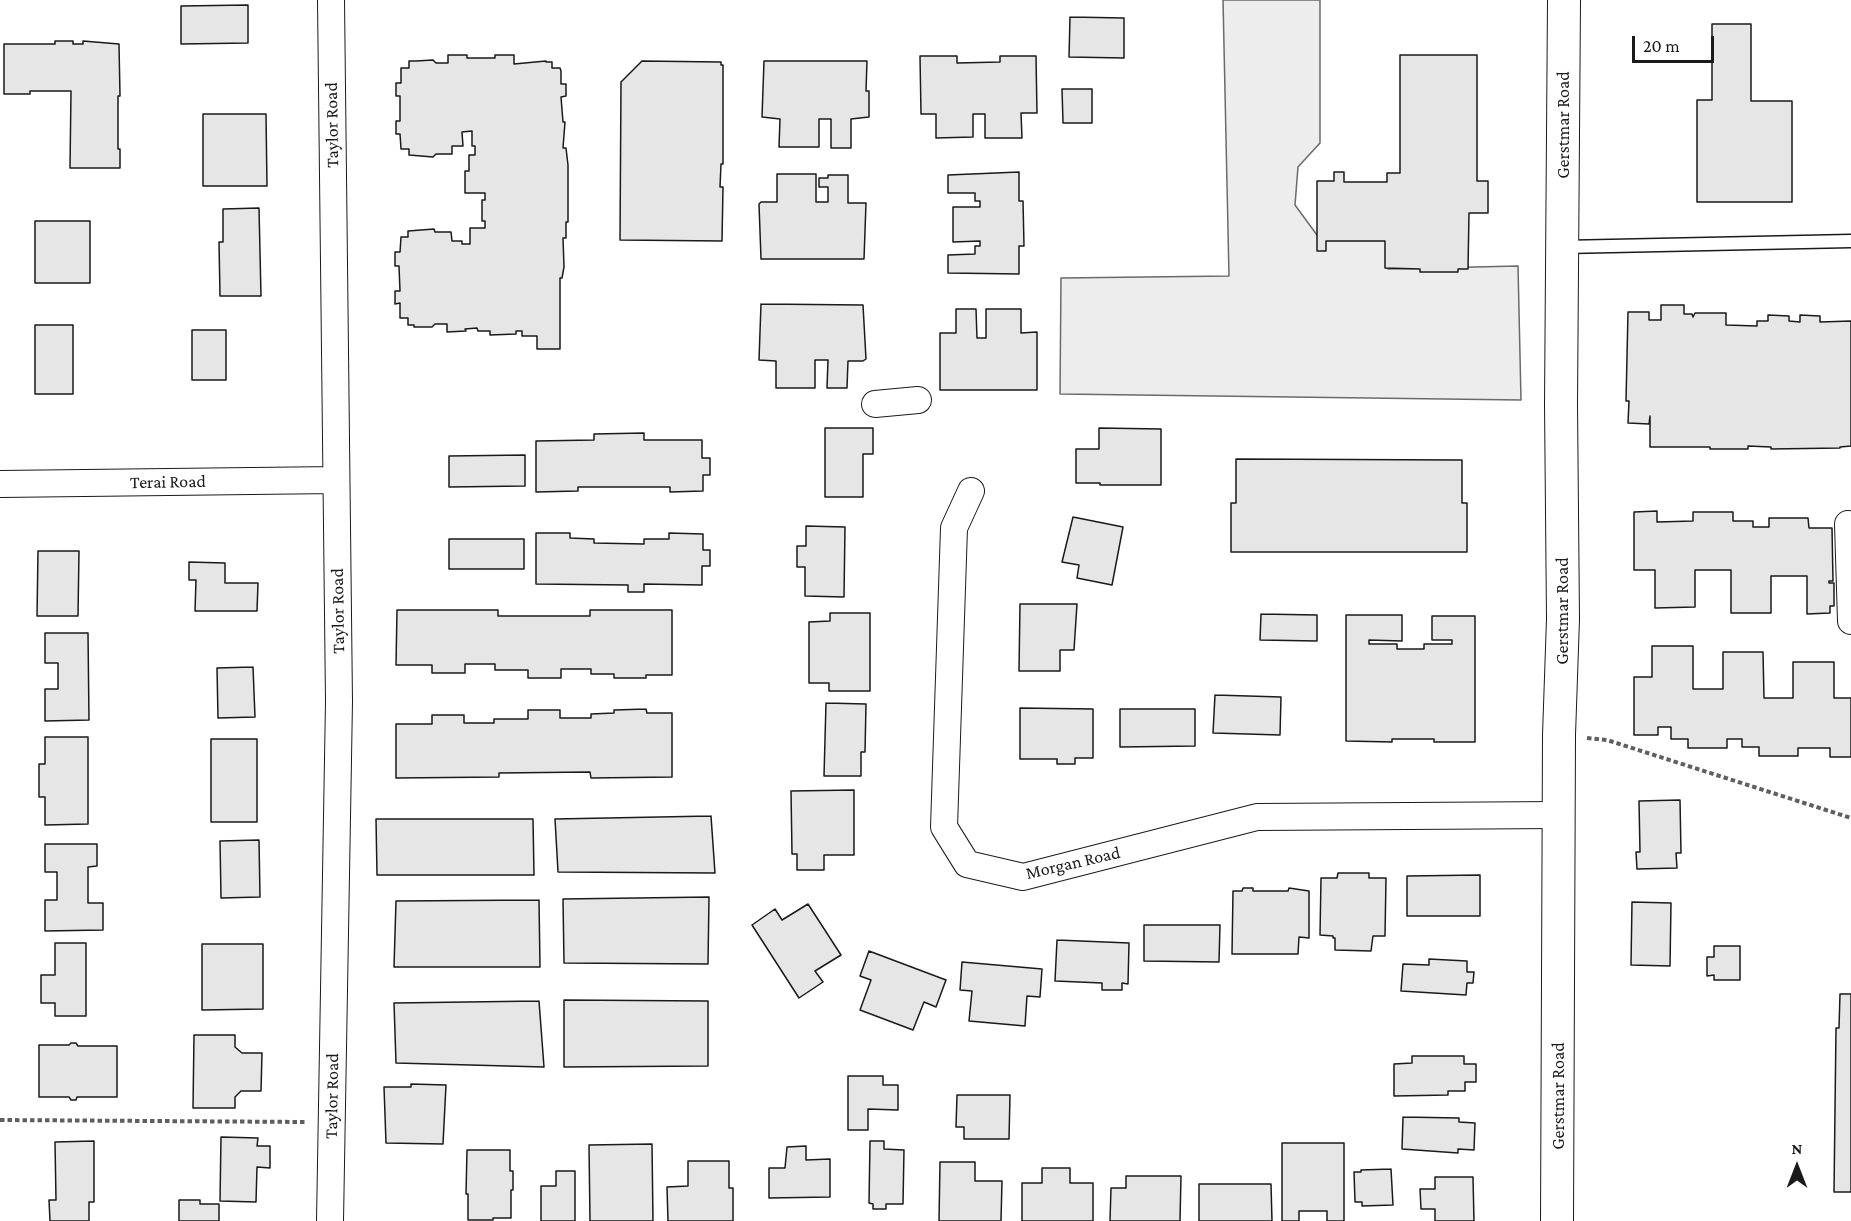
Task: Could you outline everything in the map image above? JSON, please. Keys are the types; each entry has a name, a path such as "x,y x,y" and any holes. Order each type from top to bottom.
{"street":[{"name":"Taylor Road","path":"330,1221 339,701 331,0"},
{"name":"Gerstmar Road","path":"1557,1221 1559,814 1563,619 1564,0"},
{"path":"875,404 918,400"},
{"name":"Terai Road","path":"0,484 336,480"},
{"name":"Morgan Road","path":"971,491 954,528 944,827 967,864 1023,877 1257,817 1559,814"},
{"path":"1848,524 1851,621"}],"lane":[{"path":"1562,247 1851,241"}],"path":[{"path":"1560,735 1607,740 1851,818"},
{"path":"0,1120 332,1122"}],"shaded area":[{"path":"1223,0 1320,0 1320,143 1298,167 1295,205 1317,235 1388,235 1388,269 1518,266 1521,400 1060,394 1061,278 1229,276"}],"building":[{"path":"248,5 248,43 181,44 181,6"},
{"path":"1070,17 1124,18 1124,58 1069,57"},
{"path":"1712,24 1751,24 1751,101 1792,101 1792,202 1697,202 1697,100 1712,100"},
{"path":"55,41 73,41 73,44 83,44 83,41 119,44 118,149 120,149 120,168 70,168 71,91 30,91 30,94 4,94 4,44 55,44"},
{"path":"448,55 495,58 495,55 514,55 514,64 546,61 552,62 552,68 560,68 561,84 566,84 566,96 561,97 563,122 565,122 563,148 566,148 568,165 568,222 566,222 566,238 563,238 564,267 562,278 560,278 560,349 537,349 537,336 522,336 522,331 516,331 516,334 490,335 490,331 478,331 477,328 447,332 447,324 414,327 414,325 408,325 408,318 400,318 400,303 395,304 395,291 400,291 399,266 395,266 395,252 400,252 401,237 408,237 408,231 434,229 435,232 451,232 452,241 470,244 470,228 485,228 485,221 482,221 482,200 485,200 485,193 465,193 465,171 469,171 469,155 475,155 475,146 472,146 472,131 462,132 463,146 452,146 452,154 436,154 433,157 409,155 409,149 401,149 400,134 396,134 396,121 400,121 400,96 396,96 396,83 401,83 401,68 409,68 409,61 433,60 436,63 448,63"},
{"path":"1400,55 1477,55 1477,181 1488,181 1488,213 1469,213 1468,269 1458,269 1458,272 1420,272 1420,269 1385,268 1385,241 1326,241 1326,251 1317,251 1317,181 1334,181 1334,172 1344,172 1344,182 1387,182 1387,173 1400,173"},
{"path":"920,56 957,56 957,63 1000,62 1000,56 1036,56 1037,113 1021,113 1022,138 985,138 985,114 973,114 973,137 936,138 936,114 921,114"},
{"path":"642,61 721,62 723,65 723,164 721,164 720,187 723,187 722,241 620,240 621,82"},
{"path":"764,61 867,61 866,91 869,91 869,117 851,119 851,148 831,148 831,119 819,119 819,147 779,147 780,119 762,117"},
{"path":"1062,89 1092,89 1092,123 1063,123"},
{"path":"203,114 266,114 267,186 203,186"},
{"path":"1019,172 1019,201 1023,201 1024,246 1019,246 1019,274 948,273 948,255 975,254 975,246 980,246 980,241 953,242 953,207 980,207 980,201 975,201 975,193 948,193 948,175"},
{"path":"777,174 816,174 816,202 828,202 828,187 819,187 819,178 828,178 828,175 848,175 848,203 866,203 864,259 761,259 759,204 777,202"},
{"path":"259,208 261,296 220,296 219,242 223,242 223,209"},
{"path":"35,221 90,221 90,283 35,283"},
{"path":"761,304 863,305 866,359 848,361 847,388 827,388 828,360 815,360 815,388 776,388 776,361 759,360"},
{"path":"1661,305 1684,305 1684,314 1692,314 1693,317 1695,313 1726,313 1726,325 1757,326 1757,321 1768,321 1768,315 1789,316 1789,321 1800,322 1800,315 1820,316 1820,322 1851,321 1851,446 1771,449 1771,447 1748,446 1748,449 1650,447 1650,416 1649,424 1628,423 1629,401 1626,401 1628,312 1649,312 1649,320 1661,320"},
{"path":"956,309 976,309 977,338 986,338 986,309 1021,309 1021,333 1037,332 1037,390 940,390 940,333 956,333"},
{"path":"35,325 73,325 73,394 35,394"},
{"path":"192,330 226,330 226,380 192,380"},
{"path":"825,428 873,428 873,454 863,454 863,497 825,497"},
{"path":"1099,428 1161,429 1161,485 1076,483 1076,449 1099,449"},
{"path":"644,433 644,440 702,440 702,458 710,458 710,475 703,475 703,491 670,492 670,487 578,487 578,491 536,492 536,441 594,440 594,434"},
{"path":"525,455 525,486 449,487 449,456"},
{"path":"1236,459 1462,460 1462,503 1467,503 1467,552 1231,552 1231,503 1236,503"},
{"path":"1657,511 1657,522 1693,521 1693,512 1733,512 1733,521 1753,521 1753,527 1769,527 1769,518 1808,518 1809,528 1832,528 1833,581 1829,583 1834,583 1834,606 1830,606 1830,613 1807,614 1807,576 1771,576 1771,613 1731,613 1731,570 1695,570 1695,607 1655,608 1655,570 1634,570 1634,512"},
{"path":"1073,517 1123,527 1112,585 1077,578 1079,565 1062,562"},
{"path":"806,526 845,527 844,597 805,596 805,567 797,567 797,546 806,546"},
{"path":"536,533 570,533 570,538 594,539 594,543 644,544 644,539 669,539 669,533 703,534 703,550 710,550 710,566 702,566 702,585 644,584 644,592 628,592 628,585 536,584"},
{"path":"449,539 524,539 524,569 449,569"},
{"path":"38,551 79,551 78,616 37,616"},
{"path":"189,562 225,563 225,583 258,583 257,611 195,611 196,580 189,580"},
{"path":"1020,604 1077,604 1074,650 1060,650 1060,671 1019,671"},
{"path":"397,610 498,610 498,616 590,616 590,610 672,610 672,675 614,678 614,674 591,674 591,669 561,669 561,678 528,678 528,670 495,670 495,664 465,664 465,673 432,673 432,665 396,665"},
{"path":"830,613 870,613 870,691 829,691 829,683 809,683 809,622 830,621"},
{"path":"1261,614 1317,615 1317,641 1260,640"},
{"path":"1346,615 1402,615 1402,641 1369,640 1369,644 1397,644 1397,649 1424,649 1424,644 1452,644 1452,640 1432,640 1432,616 1475,616 1475,742 1434,742 1434,739 1392,739 1392,742 1346,741"},
{"path":"45,633 88,633 89,720 45,721 45,689 58,689 58,663 45,663"},
{"path":"1652,646 1693,646 1693,689 1723,689 1723,652 1763,652 1764,698 1793,698 1793,662 1834,662 1834,698 1851,698 1851,757 1830,757 1830,748 1798,748 1798,756 1759,756 1759,747 1742,747 1742,739 1727,739 1727,748 1688,748 1688,739 1671,739 1671,727 1658,727 1658,735 1634,735 1634,677 1652,677"},
{"path":"253,667 255,717 218,718 217,668"},
{"path":"1215,695 1281,697 1280,735 1213,733"},
{"path":"826,703 866,704 865,752 861,752 861,776 824,776"},
{"path":"1020,708 1093,709 1093,758 1075,758 1075,764 1057,764 1057,759 1020,759"},
{"path":"646,709 647,713 672,713 672,777 591,778 590,772 499,773 499,777 396,778 396,724 432,724 432,715 464,715 464,723 494,723 494,719 528,719 528,710 560,710 560,718 591,718 591,714 614,713 614,710"},
{"path":"1120,709 1195,709 1195,746 1120,747"},
{"path":"45,737 88,737 88,824 45,825 45,797 39,797 39,764 45,764"},
{"path":"211,739 257,739 257,822 211,822"},
{"path":"854,790 854,855 824,855 824,870 797,870 797,854 792,854 791,791"},
{"path":"1680,800 1681,853 1676,853 1677,868 1637,869 1636,852 1640,852 1639,801"},
{"path":"711,816 715,873 558,872 555,819"},
{"path":"376,819 533,819 534,875 377,875"},
{"path":"259,840 260,897 221,898 220,841"},
{"path":"45,844 97,844 97,866 88,867 88,903 103,903 103,930 45,931 45,900 57,900 57,872 45,872"},
{"path":"1338,873 1369,873 1369,878 1386,878 1385,936 1373,936 1371,951 1335,950 1333,936 1320,935 1321,878 1337,878"},
{"path":"1480,875 1480,916 1407,916 1407,876"},
{"path":"1243,888 1253,888 1253,891 1288,891 1289,888 1309,891 1309,938 1299,937 1298,954 1232,954 1233,891 1242,891"},
{"path":"709,897 708,964 564,963 563,899"},
{"path":"539,900 540,967 394,967 396,901"},
{"path":"1632,902 1671,903 1670,966 1631,965"},
{"path":"808,904 841,955 815,971 823,982 799,998 752,925 775,909 782,920"},
{"path":"1144,925 1220,925 1219,962 1144,961"},
{"path":"1057,940 1129,943 1128,984 1122,983 1122,990 1102,990 1102,983 1055,981"},
{"path":"55,943 86,943 86,1016 55,1016 55,1003 41,1003 41,975 55,975"},
{"path":"202,944 263,944 263,1009 202,1010"},
{"path":"1714,946 1740,946 1740,980 1714,980 1714,975 1707,976 1707,957 1714,957"},
{"path":"869,951 946,980 936,1007 924,1002 913,1030 860,1010 871,980 860,976"},
{"path":"1429,959 1467,961 1467,972 1474,972 1473,983 1467,983 1466,995 1401,991 1403,964 1429,965"},
{"path":"962,962 1042,969 1040,997 1027,996 1025,1026 969,1021 972,991 960,990"},
{"path":"1840,994 1851,994 1851,1192 1834,1192 1836,1028 1839,1028"},
{"path":"564,1000 708,1001 708,1066 564,1067"},
{"path":"539,1001 544,1067 396,1063 394,1003"},
{"path":"194,1035 235,1035 235,1047 242,1053 262,1053 261,1091 241,1091 235,1097 235,1108 193,1108"},
{"path":"76,1043 78,1046 117,1046 117,1097 77,1097 76,1100 71,1100 69,1097 39,1097 39,1045 69,1045"},
{"path":"1412,1056 1464,1056 1464,1064 1476,1064 1476,1082 1465,1082 1465,1091 1448,1091 1448,1095 1394,1096 1394,1064 1412,1063"},
{"path":"848,1076 883,1076 883,1085 898,1085 898,1110 868,1109 868,1130 848,1130"},
{"path":"411,1084 446,1085 443,1144 386,1143 384,1087 411,1087"},
{"path":"957,1095 1010,1095 1009,1139 964,1139 964,1127 956,1127"},
{"path":"1403,1117 1459,1118 1459,1122 1475,1123 1474,1150 1458,1149 1458,1153 1402,1149"},
{"path":"221,1137 258,1138 257,1146 270,1146 270,1168 257,1167 256,1202 220,1201"},
{"path":"94,1141 94,1202 89,1202 89,1221 50,1221 49,1200 56,1200 55,1142"},
{"path":"870,1141 884,1141 884,1149 904,1150 903,1204 886,1204 886,1209 873,1209 873,1204 869,1203"},
{"path":"1282,1143 1344,1143 1344,1221 1327,1221 1327,1211 1299,1211 1299,1221 1282,1221"},
{"path":"652,1144 653,1221 590,1221 589,1145"},
{"path":"806,1146 806,1160 830,1159 830,1197 769,1198 769,1168 785,1168 787,1147"},
{"path":"467,1150 510,1150 510,1171 513,1171 511,1218 468,1220"},
{"path":"688,1161 729,1161 729,1188 733,1188 733,1221 668,1221 667,1187 688,1186"},
{"path":"940,1162 975,1162 975,1181 1002,1181 1001,1221 939,1221"},
{"path":"1042,1168 1070,1168 1070,1183 1093,1183 1093,1221 1022,1221 1022,1183 1042,1183"},
{"path":"1391,1169 1393,1205 1362,1206 1362,1202 1355,1202 1354,1172"},
{"path":"556,1171 575,1171 575,1221 541,1221 541,1186 556,1186"},
{"path":"1126,1176 1181,1176 1180,1221 1110,1221 1111,1188 1126,1188"},
{"path":"1435,1177 1473,1177 1474,1221 1435,1221 1435,1209 1421,1209 1420,1189 1435,1189"},
{"path":"1199,1184 1271,1184 1272,1221 1199,1221"},
{"path":"179,1200 200,1200 200,1204 219,1204 219,1221 179,1221"}]}
